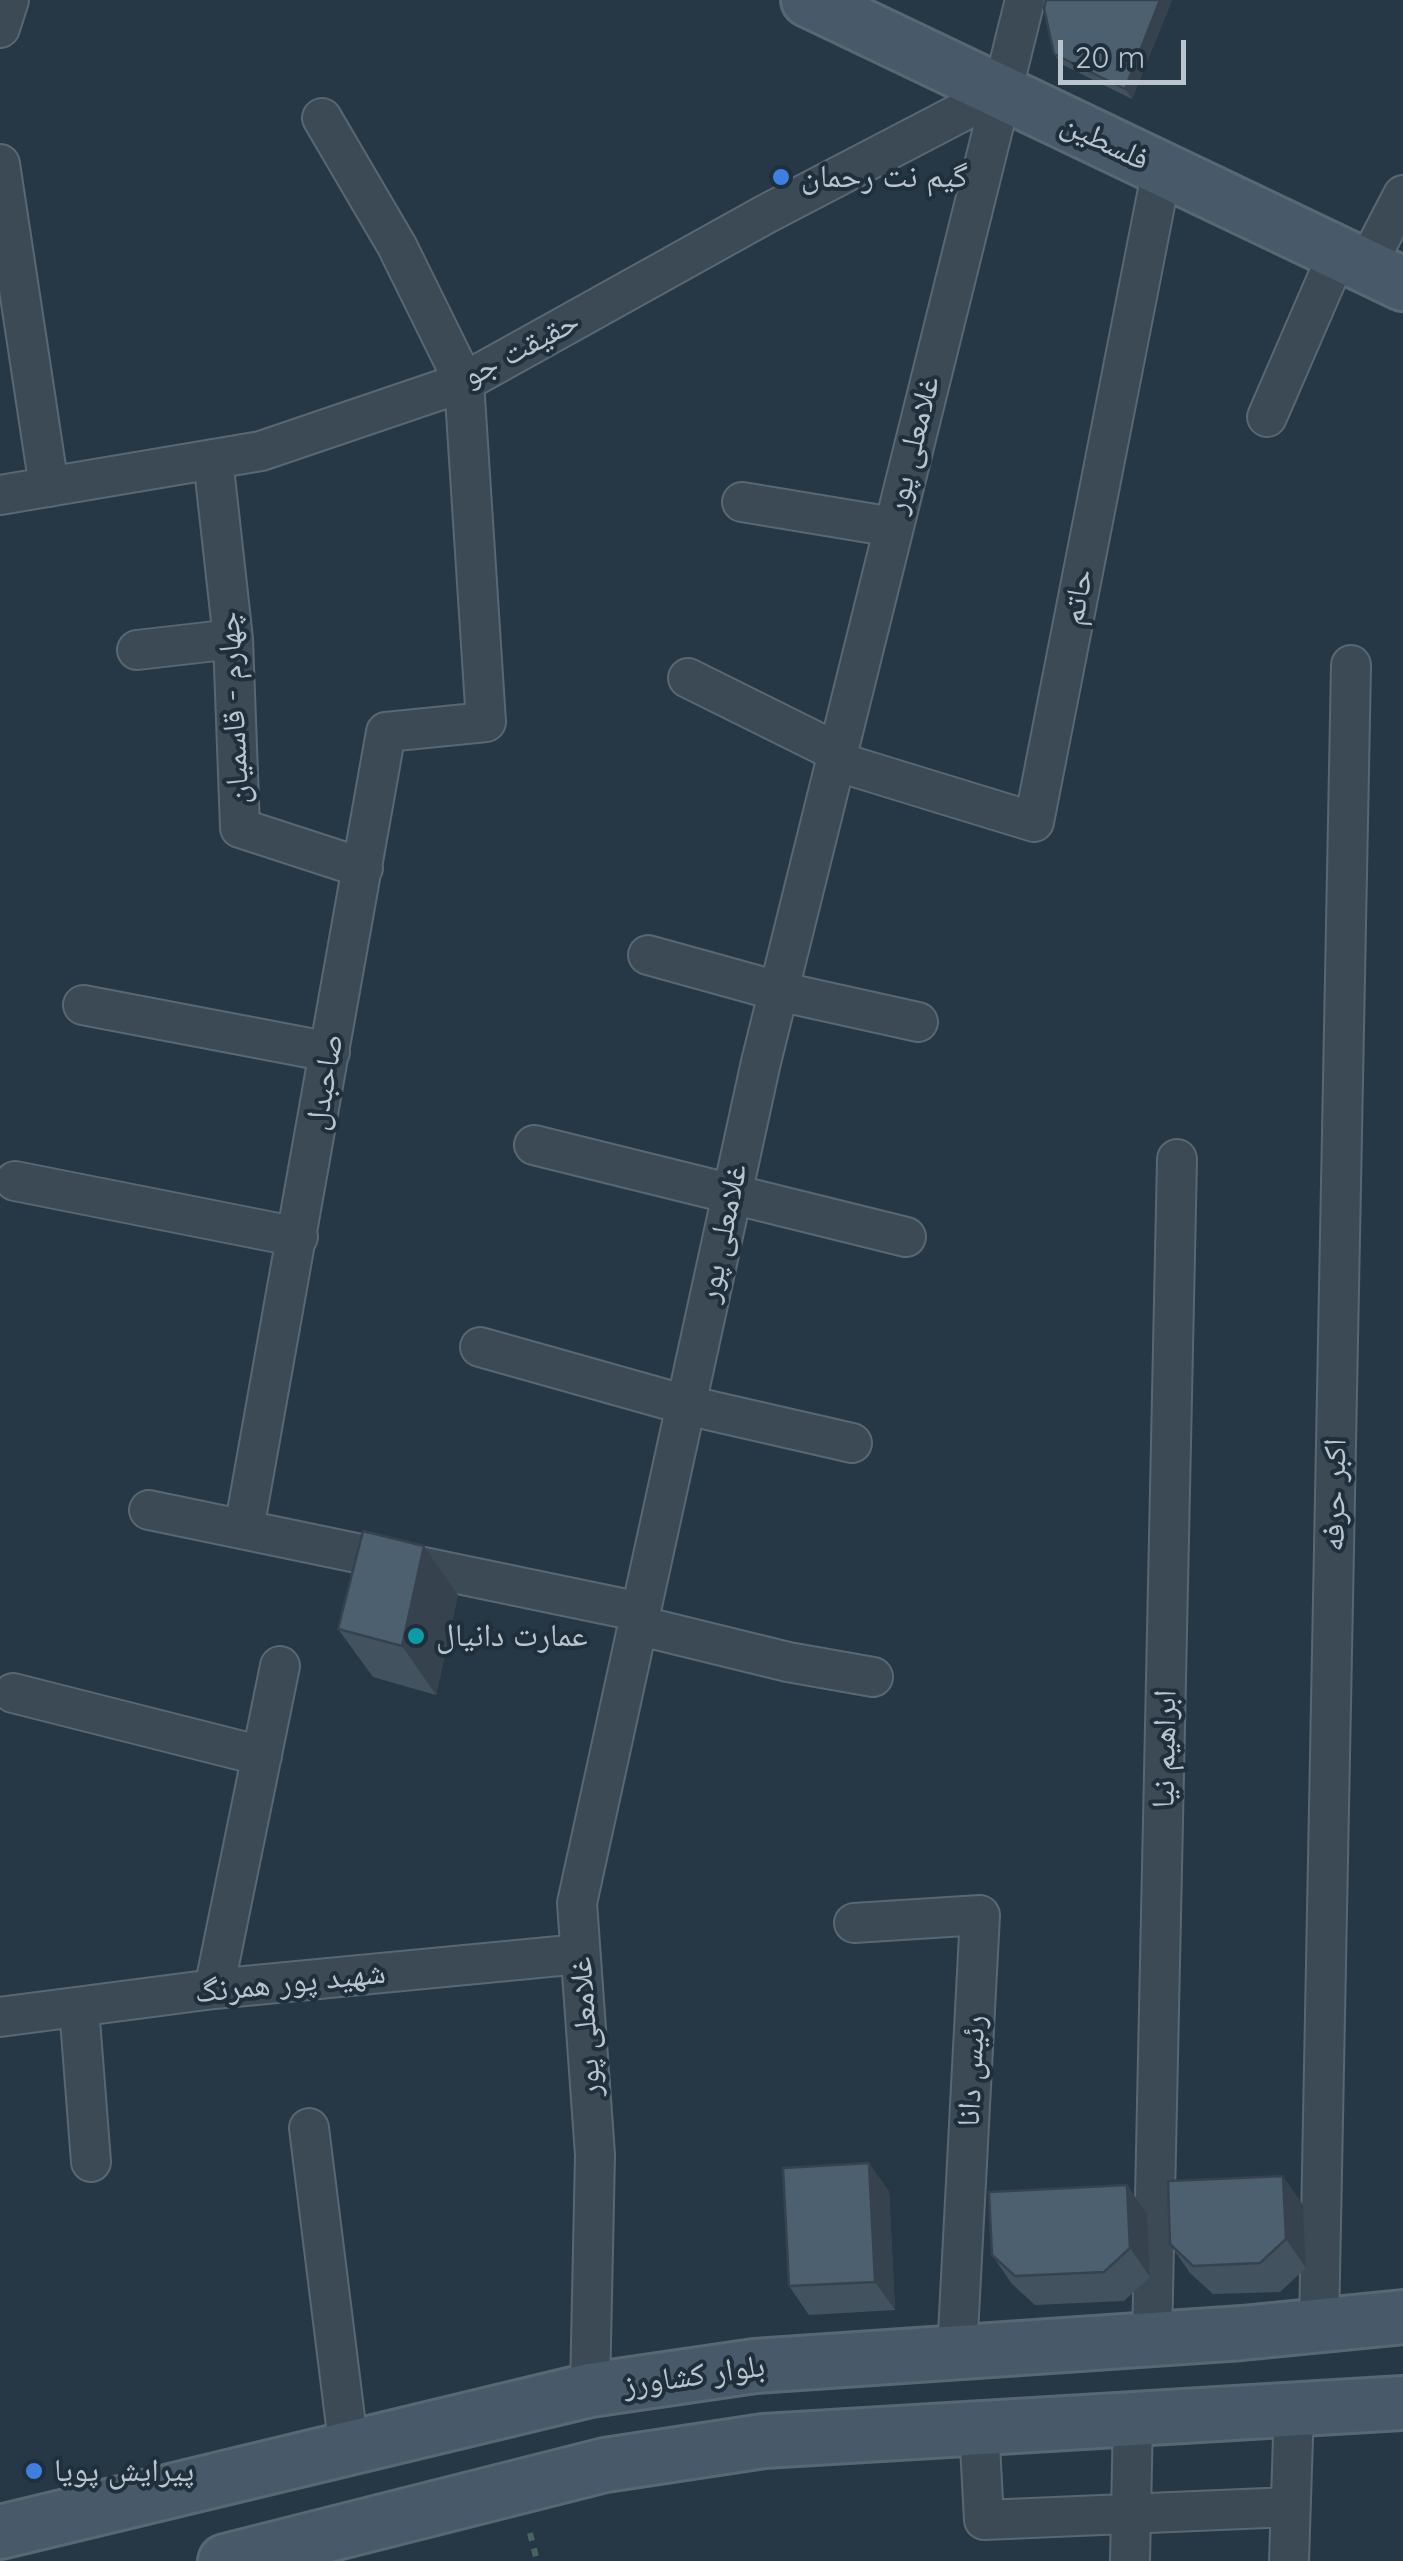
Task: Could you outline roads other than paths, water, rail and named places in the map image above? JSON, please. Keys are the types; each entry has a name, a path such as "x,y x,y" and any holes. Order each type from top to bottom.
{"main road":[{"name":"فلسطین","path":"808,0 1369,268"},
{"name":"بلوار کشاورز","path":"1,2529 349,2450 590,2390 756,2366 1152,2340 1403,2317"},
{"path":"225,2561 605,2464 764,2441 1403,2403"}],"street":[{"path":"0,28 9,0"},
{"name":"غلامعلی پور","path":"590,2390 596,2155 577,1903 778,992 1024,0"},
{"name":"حقیقت جو","path":"0,495 261,451 464,382 766,214 1000,92"},
{"path":"322,118 397,246 464,382"},
{"path":"0,164 48,487"},
{"name":"حاتم","path":"836,757 1034,822 1162,169"},
{"path":"1266,417 1369,268 1403,195"},
{"name":"صاحبدل","path":"244,1529 386,732 486,722 464,382"},
{"name":"چهارم - قاسمیان","path":"213,459 233,639 240,828 363,868"},
{"path":"742,502 893,527"},
{"path":"137,650 233,639"},
{"name":"اکبر حرفه","path":"1319,2326 1351,665"},
{"path":"688,678 836,757"},
{"path":"648,955 778,992 918,1022"},
{"path":"83,1005 330,1052"},
{"path":"534,1145 906,1237"},
{"name":"ابراهیم نیا","path":"1152,2340 1178,1159"},
{"path":"15,1181 298,1238"},
{"path":"480,1347 686,1406 852,1443"},
{"path":"149,1510 639,1619 788,1662 872,1677"},
{"path":"214,1989 280,1666"},
{"path":"13,1692 262,1756"},
{"name":"رئیس دانا","path":"854,1922 980,1916 957,2353"},
{"name":"شهید پور همرنگ","path":"0,2018 214,1989 580,1954"},
{"path":"79,2007 91,2162"},
{"path":"309,2128 349,2450"},
{"path":"1289,2561 1294,2407"},
{"path":"1130,2561 1134,2417"},
{"path":"979,2427 984,2520 1290,2507"}],"place":[{"name":"گیم نت رحمان","path":"781,177"},
{"name":"عمارت دانیال","path":"416,1636"},
{"name":"پیرایش پویا","path":"34,2471"}]}
